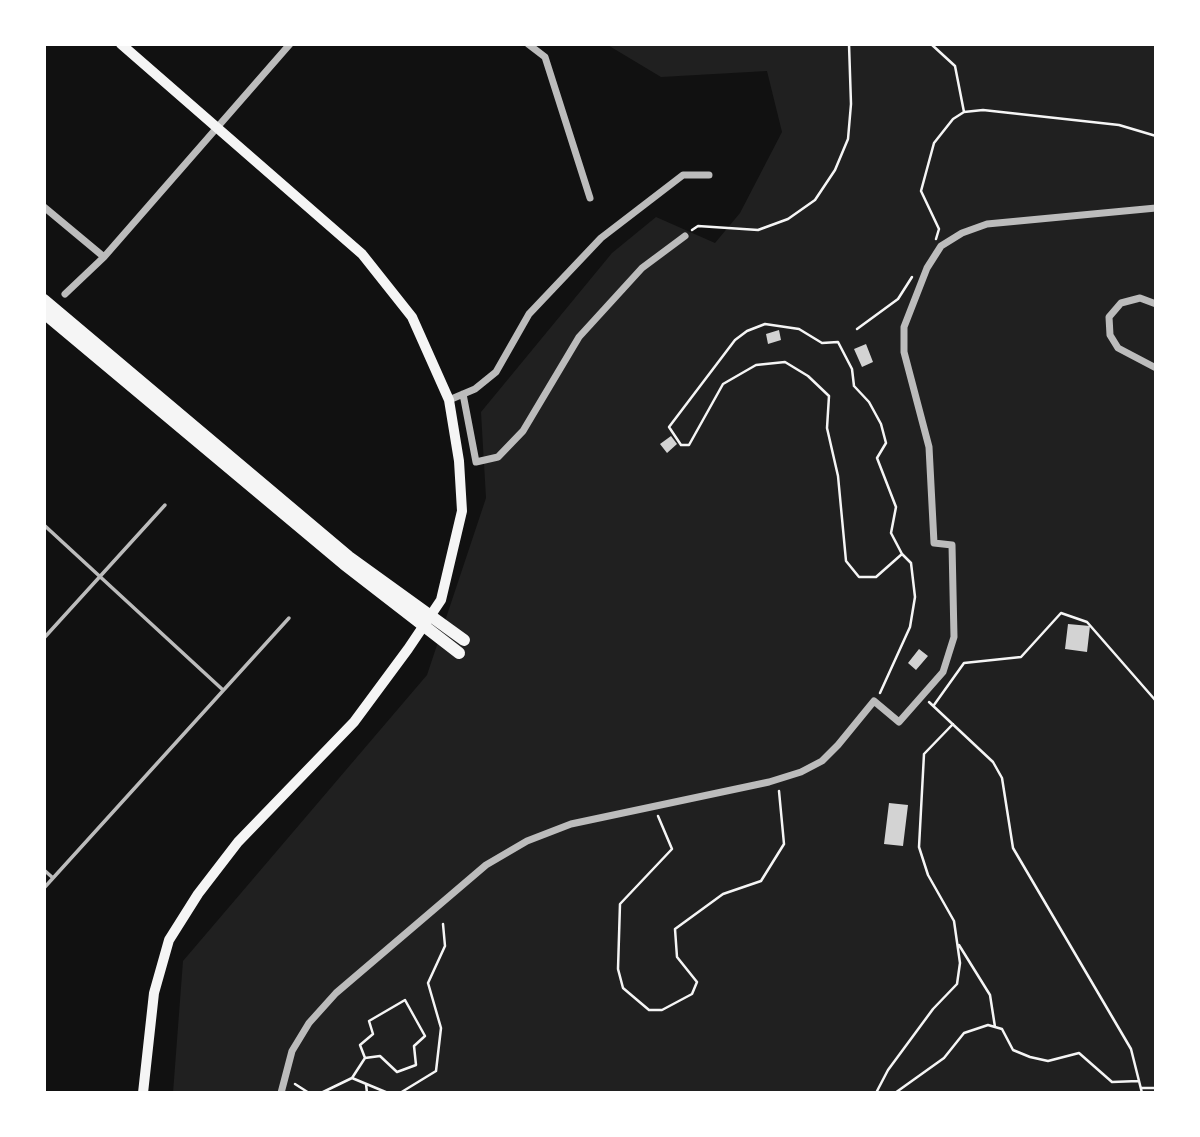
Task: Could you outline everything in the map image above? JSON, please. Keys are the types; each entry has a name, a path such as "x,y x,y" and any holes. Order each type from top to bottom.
{"highway":[{"path":"44,300 349,557 461,647"},
{"path":"44,313 333,556 419,613"}],"main road":[{"path":"121,44 362,254 412,317 449,400 459,461 462,511 441,600 354,722 238,842 198,894 169,940 154,993 143,1093"}],"street":[{"path":"65,294 104,257 290,44"},
{"path":"528,44 545,57 590,198"},
{"path":"449,400 475,389 496,372 529,314 601,238 683,175 709,175"},
{"path":"44,207 104,257"},
{"path":"281,1093 292,1051 318,1013 336,993 486,865 527,841 571,824 769,782 801,772 822,761 874,701 899,722 943,672 954,637 952,545 934,543 929,447 904,352 904,327 927,268 940,246 987,223 1156,208"},
{"path":"463,394 476,461 498,457 523,431 579,337 642,268 685,236"},
{"path":"1156,304 1140,298 1121,303 1109,317 1110,335 1118,348 1156,369"}],"lane":[{"path":"44,638 165,505"},
{"path":"44,525 223,690"},
{"path":"44,888 289,618"},
{"path":"44,870 53,878"}],"path":[{"path":"685,236 698,226 758,230 788,219 815,200 835,170 848,139 851,104 849,44"},
{"path":"931,44 955,66 964,112"},
{"path":"936,239 939,229 921,191 934,144 953,119 964,112 983,110 1119,125 1156,136"},
{"path":"857,329 898,299 917,269"},
{"path":"874,701 885,685 910,627 915,597 911,562 902,554 891,533 895,507 877,458 886,443 881,424 869,402 855,386 852,369 838,342 821,343 799,329 765,324 747,331 735,340 669,427 681,445 689,445 728,379 756,365 785,362 808,376 829,396 827,428 838,476 846,561 859,577 876,577 902,554"},
{"path":"933,706 964,663 1021,657 1061,613 1087,622 1156,701"},
{"path":"923,697 993,762 1002,778 1013,848 1131,1049 1141,1091 1156,1088"},
{"path":"876,1093 888,1070 925,1019 957,984 960,963 954,921 928,875 919,846 924,754 953,724"},
{"path":"657,814 672,849 620,904 618,970 623,988 649,1010 662,1010 692,994 697,982 677,957 675,929 723,894 761,881 784,844 779,791"},
{"path":"400,1093 436,1071 441,1028 428,983 445,946 443,924"},
{"path":"957,941 990,995 995,1027"},
{"path":"321,1093 352,1078 365,1058 380,1056 397,1072 416,1065 414,1046 425,1036 405,1000 369,1021 373,1034 360,1045 365,1058"},
{"path":"895,1093 944,1058 964,1033 988,1025 1002,1029 1013,1050 1030,1057 1048,1061 1079,1053 1112,1082 1139,1082"},
{"path":"352,1078 388,1093"},
{"path":"295,1084 309,1093"},
{"path":"366,1084 367,1093"}],"shaded area":[{"path":"606,44 1156,44 1156,1093 173,1093 183,961 427,675 486,498 481,412 612,253 656,217 715,243 740,213 782,132 767,71 661,77"}],"building":[{"path":"779,330 781,340 768,344 766,334"},
{"path":"866,344 873,362 862,367 854,349"},
{"path":"671,436 677,444 667,453 660,444"},
{"path":"1068,624 1090,626 1087,652 1065,649"},
{"path":"919,649 928,656 916,670 908,663"},
{"path":"889,803 908,805 903,846 884,844"}]}
